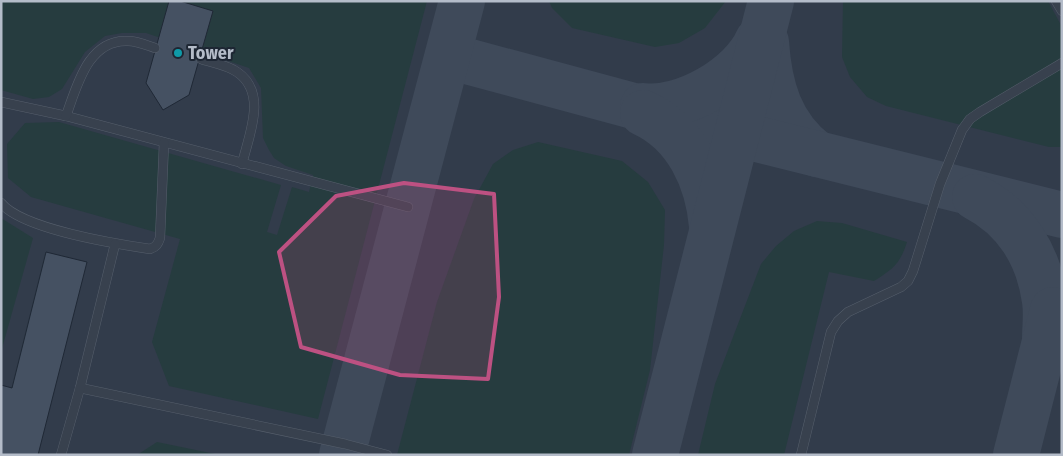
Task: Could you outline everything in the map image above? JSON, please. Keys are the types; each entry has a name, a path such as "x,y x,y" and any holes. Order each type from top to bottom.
{"lane":[{"path":"1056,1 1062,11"},
{"path":"66,116 82,73 91,57 114,42 129,41 155,48"},
{"path":"201,59 232,69 240,74 253,94 254,115 242,164"},
{"path":"801,455 832,332 838,321 848,312 901,287 908,281 913,271 940,184 962,130 970,119 980,112 1062,63"},
{"path":"1,102 66,116 408,207"},
{"path":"1,203 17,216 37,224 114,244 150,249 158,244 160,238 164,143"},
{"path":"61,455 80,388 114,244"},
{"path":"80,388 345,444 387,455"}],"highlighted area":[{"path":"404,183 494,194 499,297 488,379 400,375 301,347 279,252 336,196"}],"shaded area":[{"path":"1,1 1062,1 1062,455 1,455"}],"green space":[{"path":"1,1 427,1 318,419 169,386 152,342 180,239 31,197 8,178 7,144 25,123 59,122 281,185 267,232 277,235 292,187 309,192 313,175 286,166 274,158 269,150 263,138 261,88 249,68 146,33 122,33 105,36 85,52 62,89 49,97 33,99 1,90"},
{"path":"549,1 726,1 705,28 679,43 655,47 572,28 552,8"},
{"path":"843,1 1048,1 1062,27 1062,147 1049,147 886,106 867,97 850,77 842,57"},
{"path":"538,142 622,161 648,182 665,210 664,245 650,370 629,455 397,455 437,302 474,199 493,164 513,150"},
{"path":"1,218 33,238 1,352"},
{"path":"817,221 842,223 907,242 902,256 895,265 874,281 829,272 784,455 698,455 715,384 761,264 776,246 794,231"},
{"path":"157,442 220,455 137,455"}],"building":[{"name":"Tower","path":"169,1 180,1 213,11 189,95 163,110 146,83"},
{"path":"46,252 87,262 38,455 1,455 1,385 12,388"}],"taxiway":[{"path":"342,455 462,1"},
{"path":"655,455 771,1"},
{"path":"643,106 676,103 710,89 739,67 750,54 758,40"},
{"path":"766,42 770,75 785,118 804,143 817,154"},
{"path":"448,56 737,134 1062,215"},
{"path":"643,113 672,133 683,145 700,175 706,192 712,226"},
{"path":"975,197 990,206 1014,227 1031,254 1042,284 1045,301 1045,340"},
{"path":"1016,455 1053,310"}],"place":[{"name":"Tower","path":"178,53"}]}
